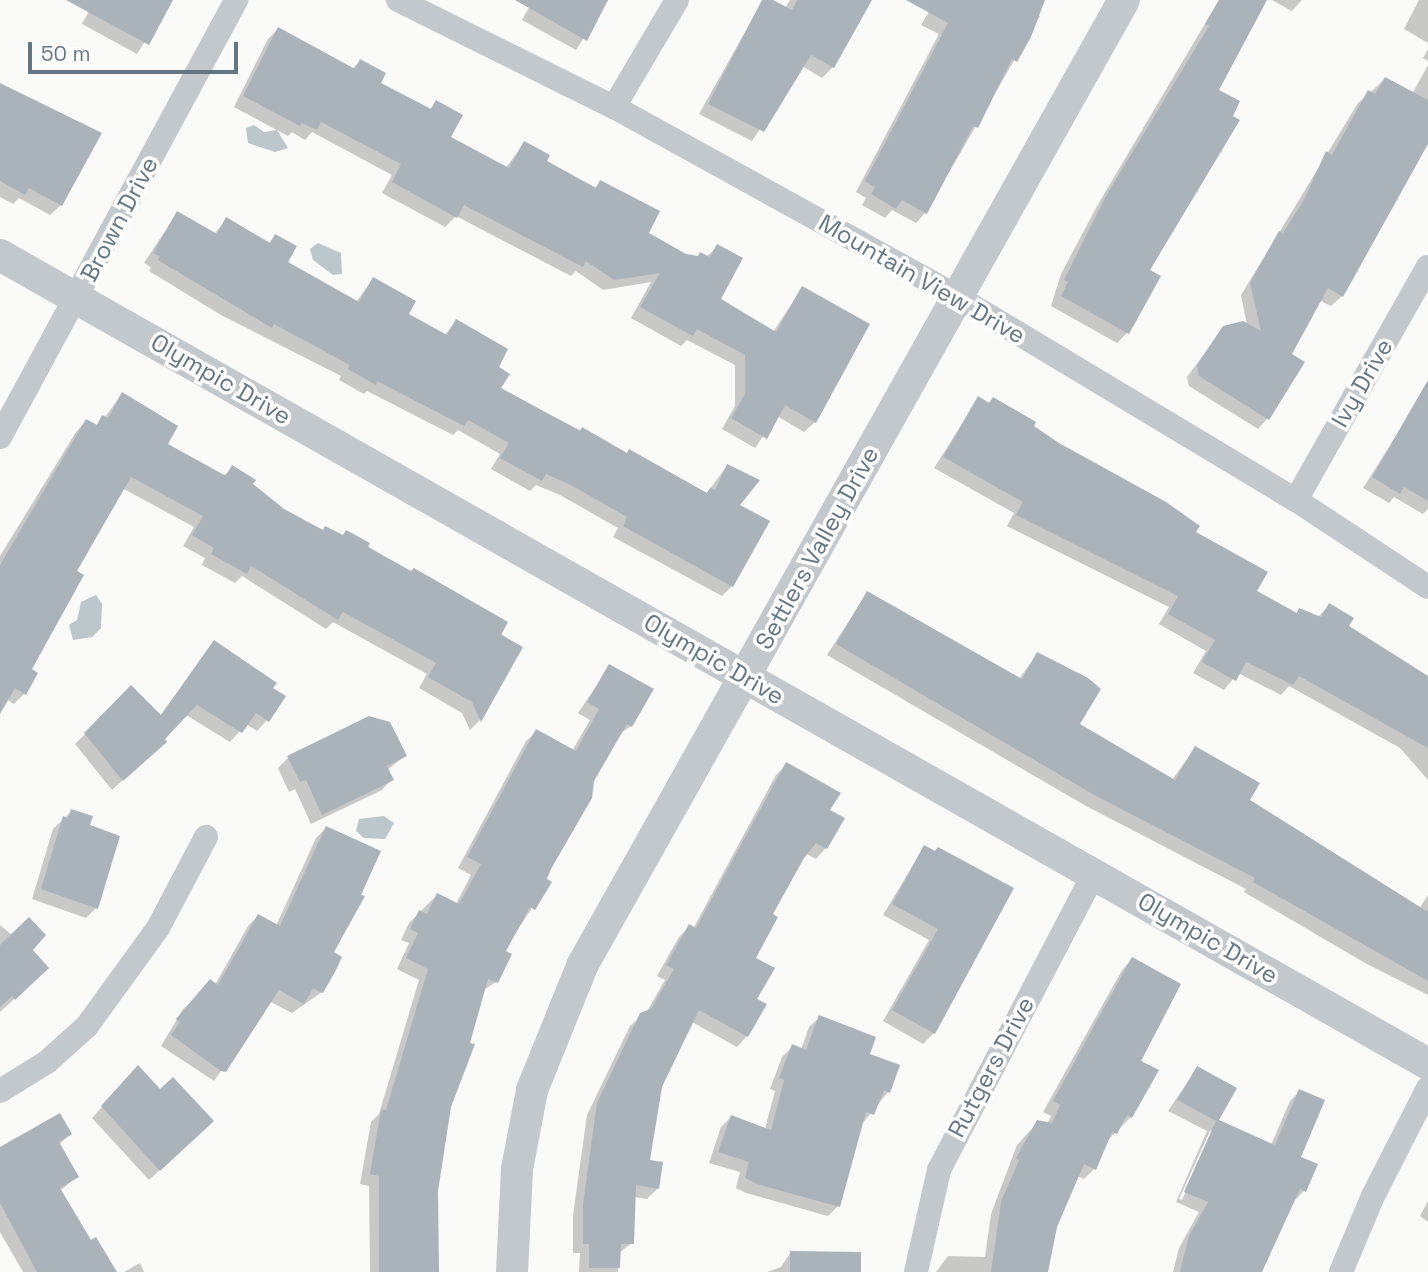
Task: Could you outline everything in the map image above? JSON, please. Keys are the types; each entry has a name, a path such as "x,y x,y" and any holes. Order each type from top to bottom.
{"street":[{"name":"Brown Drive","path":"0,437 236,0"},
{"name":"Mountain View Drive","path":"398,0 614,107 956,296 1296,500 1428,587"},
{"path":"614,107 677,0"},
{"name":"Settlers Valley Drive","path":"512,1272 517,1169 532,1090 583,964 1124,0"},
{"name":"Olympic Drive","path":"0,255 1428,1064"},
{"name":"Ivy Drive","path":"1296,500 1428,267"},
{"path":"0,1091 47,1062 87,1026 158,928 206,837"},
{"name":"Rutgers Drive","path":"916,1272 925,1218 944,1158 1094,873"},
{"path":"1341,1272 1373,1196 1428,1088"}],"shaded area":[{"path":"254,125 264,132 277,130 288,148 275,152 248,143 246,128"},
{"path":"318,243 341,253 342,274 333,275 313,260 310,249"},
{"path":"96,595 102,604 101,628 92,637 73,640 69,625 77,620 81,602"},
{"path":"384,816 394,823 385,839 364,838 356,831 359,819"}],"building":[{"path":"66,0 173,0 149,45"},
{"path":"515,0 608,0 587,41"},
{"path":"762,0 773,0 792,10 797,0 872,0 834,68 811,55 764,132 708,104"},
{"path":"906,0 1045,0 1031,37 1017,62 1012,59 978,128 973,126 927,214 902,200 896,209 871,194 875,187 865,181 948,23"},
{"path":"1219,0 1267,0 1219,90 1240,101 1233,116 1240,120 1150,270 1161,276 1129,334 1061,296 1068,282 1064,280 1107,194 1209,26 1205,24"},
{"path":"278,27 355,69 360,59 386,73 381,83 431,109 436,100 463,115 451,137 509,168 524,141 550,155 547,161 596,188 600,180 660,211 649,233 686,254 698,256 700,252 710,257 717,244 743,258 721,299 776,332 802,286 870,324 816,423 785,405 767,439 731,418 745,394 745,355 697,329 693,336 640,307 660,273 614,280 586,261 583,267 464,205 457,218 392,182 401,164 321,122 317,130 302,123 300,126 243,96"},
{"path":"1385,77 1428,100 1428,144 1343,297 1328,288 1292,354 1305,362 1269,420 1199,376 1197,365 1223,326 1243,321 1261,331 1250,283 1279,231 1283,233 1304,200 1326,151 1332,155 1368,90 1375,94"},
{"path":"0,83 102,133 62,206 29,188 25,195 0,181"},
{"path":"177,211 217,234 226,217 270,243 275,234 297,246 288,262 359,302 373,277 416,301 409,314 447,335 456,319 508,349 499,367 510,374 501,388 580,431 582,427 627,453 629,449 707,493 710,488 715,490 727,464 760,480 740,505 770,521 733,587 623,526 627,517 571,485 546,474 542,481 500,458 509,443 468,420 464,426 377,381 376,385 348,369 350,365 274,324 272,328 158,260 160,256 153,253"},
{"path":"1428,380 1428,501 1404,487 1400,494 1372,477"},
{"path":"122,392 178,426 168,444 226,476 232,465 256,480 253,484 284,509 323,530 325,526 343,535 346,530 370,543 368,547 411,571 414,568 508,622 501,635 523,647 481,722 472,702 428,677 436,663 343,612 338,620 251,566 247,574 211,554 214,548 192,535 203,516 131,477 77,571 84,575 32,669 38,673 26,695 15,688 0,714 0,565 86,419 97,425 102,415 108,418"},
{"path":"978,396 989,403 993,397 1036,422 1034,426 1059,443 1166,502 1200,526 1196,532 1268,572 1257,591 1297,613 1299,608 1321,617 1329,603 1354,618 1349,626 1428,676 1428,748 1299,676 1293,685 1246,662 1236,681 1202,662 1215,640 1168,614 1178,596 1016,515 1023,502 943,457"},
{"path":"867,591 1022,679 1037,652 1088,678 1101,689 1080,724 1175,780 1195,746 1260,783 1250,800 1428,912 1428,981 1253,882 1255,878 1096,796 836,644"},
{"path":"214,640 277,683 273,688 286,696 269,722 256,713 242,733 197,705 165,739 167,742 123,781 84,733 131,685 161,715"},
{"path":"609,664 654,689 632,727 627,724 594,781 592,798 551,869 547,879 552,882 535,910 530,907 506,951 512,954 498,983 488,979 470,1043 475,1044 451,1107 438,1191 439,1272 379,1272 379,1176 370,1174 381,1110 386,1110 428,969 406,958 418,933 410,929 419,910 427,914 437,893 459,904 481,864 467,857 536,729 576,751 599,709 587,702"},
{"path":"369,716 390,722 407,756 387,766 394,780 322,815 306,780 300,782 287,756"},
{"path":"786,762 841,793 830,810 845,818 827,849 816,843 804,858 773,914 778,917 756,958 775,968 757,999 767,1004 748,1037 699,1010 662,1087 650,1160 663,1162 659,1189 636,1185 634,1244 621,1244 620,1268 589,1268 589,1244 583,1244 583,1204 597,1103 640,1013 651,1009 674,969 666,965 689,924 696,928"},
{"path":"71,809 93,816 90,825 120,836 98,909 41,889 63,816 68,818"},
{"path":"326,826 381,851 361,895 365,896 334,952 342,957 323,993 313,988 304,1004 279,990 226,1072 221,1071 171,1035 180,1022 176,1019 210,979 218,985 258,914 280,926"},
{"path":"924,845 935,851 938,847 1014,888 935,1034 892,1010 938,929 892,904"},
{"path":"29,917 46,935 33,950 49,968 15,1000 12,996 0,1007 0,945"},
{"path":"1132,957 1181,984 1141,1061 1159,1070 1132,1118 1127,1115 1117,1134 1112,1132 1096,1170 1084,1164 1057,1227 1048,1272 991,1272 1001,1202 1019,1160 1016,1158 1037,1120 1052,1123 1060,1105 1053,1101"},
{"path":"819,1015 876,1037 870,1054 900,1065 890,1093 884,1090 874,1115 866,1112 840,1207 757,1184 745,1178 749,1162 718,1152 731,1115 771,1130 784,1080 779,1078 792,1044 806,1050"},
{"path":"138,1065 160,1089 173,1077 214,1121 160,1171 101,1106"},
{"path":"1197,1066 1237,1088 1219,1120 1275,1145 1299,1089 1325,1100 1301,1157 1318,1164 1306,1192 1300,1189 1262,1272 1180,1272 1189,1236 1208,1202 1184,1192 1216,1121 1177,1100"},
{"path":"60,1113 72,1134 59,1142 79,1177 60,1188 91,1240 96,1237 117,1272 37,1272 0,1203 0,1147"},
{"path":"790,1251 861,1252 861,1272 790,1272"}]}
